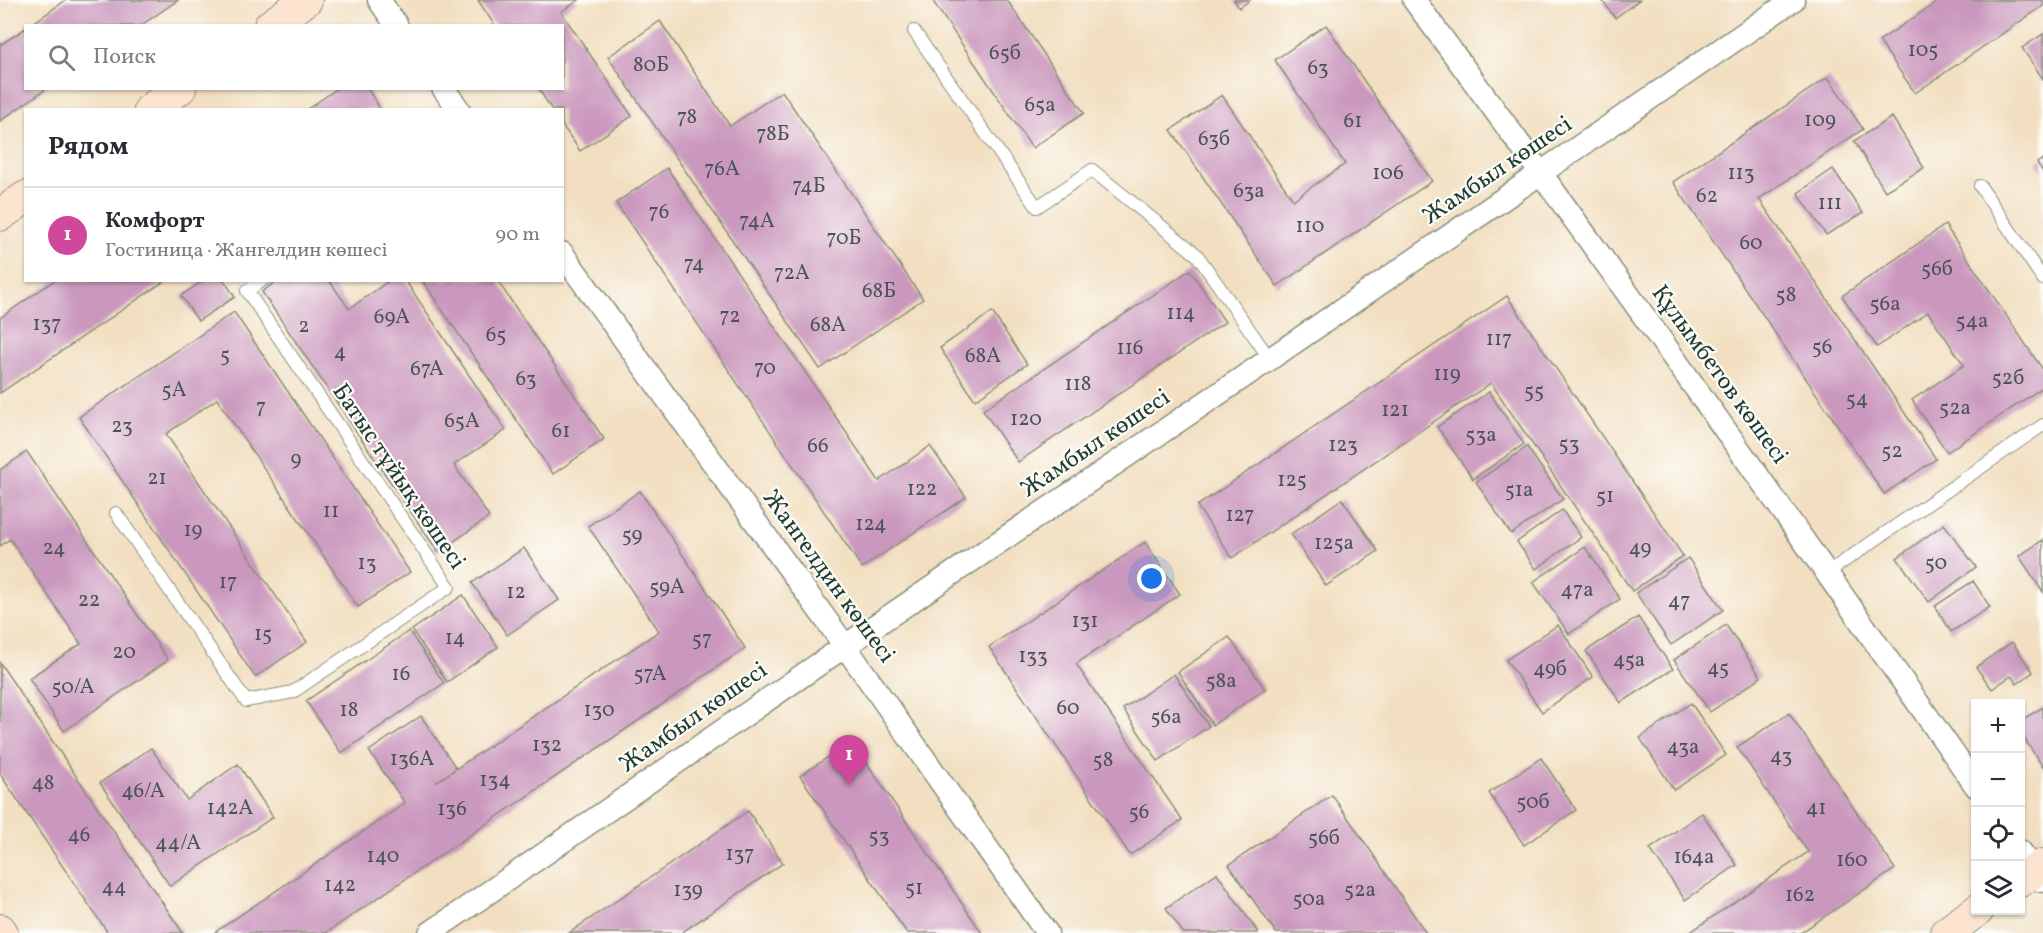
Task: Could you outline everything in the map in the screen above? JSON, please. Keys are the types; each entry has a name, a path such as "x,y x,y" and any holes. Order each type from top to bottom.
{"street":[{"path":"273,24 306,0"},
{"path":"379,0 396,24"},
{"name":"Құлымбетов көшесі","path":"1414,0 1542,173 1971,779"},
{"name":"Жамбыл көшесі","path":"430,933 845,646 1270,359 1793,0"},
{"path":"153,108 177,90"},
{"path":"444,90 458,108"},
{"path":"0,214 24,198"},
{"name":"Жангелдин көшесі","path":"564,257 845,646 1047,933"},
{"path":"1946,933 1971,915"}],"lane":[{"path":"914,31 1037,207 1092,170 1197,255 1270,359"},
{"path":"1980,186 2043,279"},
{"name":"Батыс тұйық көшесі","path":"116,513 246,701 293,692 449,587 247,291 260,282"},
{"path":"1827,573 2043,425"}],"building":[{"path":"66,0 178,0 143,24 32,24"},
{"path":"478,0 579,0 561,12 632,116 580,151 564,128 564,108 551,108 539,90 564,90 564,24 494,24"},
{"path":"932,0 1007,0 1084,113 1032,148"},
{"path":"1234,0 1250,0 1239,8"},
{"path":"1602,0 1639,0 1615,18"},
{"path":"1940,0 2043,0 2043,6 1915,93 1879,41"},
{"path":"660,21 730,126 782,91 923,299 820,369 608,57"},
{"path":"1326,25 1432,181 1277,286 1171,130 1222,95 1293,200 1345,164 1275,60"},
{"path":"24,29 24,90 44,90 0,121 0,45"},
{"path":"2043,34 2043,79 2022,48"},
{"path":"1828,77 1863,129 1759,199 1936,459 1884,494 1673,182"},
{"path":"335,90 368,90 380,108 309,108"},
{"path":"1892,117 1924,168 1885,191 1854,141"},
{"path":"2043,159 2043,172 2037,163"},
{"path":"667,168 879,481 930,446 966,497 862,568 616,203"},
{"path":"1833,169 1863,213 1826,235 1798,193"},
{"path":"1945,225 2043,370 2043,387 1947,452 1912,400 1964,365 1928,312 1877,347 1842,296"},
{"path":"1190,270 1225,322 1018,462 983,410"},
{"path":"52,282 163,282 0,393 0,318"},
{"path":"201,282 225,282 235,297 198,321 181,296"},
{"path":"275,282 330,282 349,309 387,282 406,282 506,430 454,465 489,517 438,552 262,292"},
{"path":"423,282 498,282 604,439 553,474"},
{"path":"1507,296 1683,556 1632,591 1491,383 1232,558 1197,506"},
{"path":"234,312 410,572 358,607 217,399 166,434 307,642 255,677 79,417"},
{"path":"992,312 1027,364 975,400 940,348"},
{"path":"1489,392 1524,444 1473,479 1437,427"},
{"path":"1527,447 1563,499 1511,534 1476,482"},
{"path":"27,452 168,660 64,731 29,678 81,644 10,539 0,546 0,470"},
{"path":"640,491 745,648 326,933 214,933 405,803 369,751 421,716 456,768 435,783 659,631 588,526"},
{"path":"1342,499 1378,551 1326,586 1291,534"},
{"path":"1562,510 1581,537 1536,569 1517,542"},
{"path":"1944,524 1976,567 1929,602 1897,558"},
{"path":"2043,540 2043,592 2019,556"},
{"path":"1145,542 1180,594 1076,664 1182,820 1130,855 989,647"},
{"path":"1585,547 1620,599 1569,634 1533,582"},
{"path":"524,548 559,600 507,635 472,583"},
{"path":"1688,558 1723,610 1671,645 1636,593"},
{"path":"1973,581 1990,607 1951,632 1935,606"},
{"path":"463,595 498,647 447,682 412,630"},
{"path":"1638,617 1673,669 1621,703 1586,651"},
{"path":"1558,625 1593,677 1542,712 1506,660"},
{"path":"1726,625 1761,677 1710,712 1674,660"},
{"path":"409,631 444,683 341,753 306,701"},
{"path":"1229,637 1265,689 1213,725 1178,672"},
{"path":"2012,642 2033,672 2017,684 2011,676 1992,689 1976,667"},
{"path":"0,663 183,933 107,933 0,774"},
{"path":"1174,674 1209,726 1158,761 1123,709"},
{"path":"1691,703 1726,755 1674,790 1640,738"},
{"path":"2043,707 2043,767 2025,740 2025,718"},
{"path":"1789,713 1895,869 1800,933 1689,933 1808,852 1737,747"},
{"path":"852,741 982,933 907,933 800,776"},
{"path":"151,748 187,800 238,764 273,817 170,886 100,783"},
{"path":"1541,758 1576,810 1524,845 1489,793"},
{"path":"1332,795 1426,933 1276,933 1229,865"},
{"path":"748,811 783,863 681,933 569,933"},
{"path":"1702,813 1737,865 1685,900 1650,849"},
{"path":"1217,873 1258,933 1183,933 1166,908"}],"place":[{"name":"Комфорт","path":"849,785"}]}
